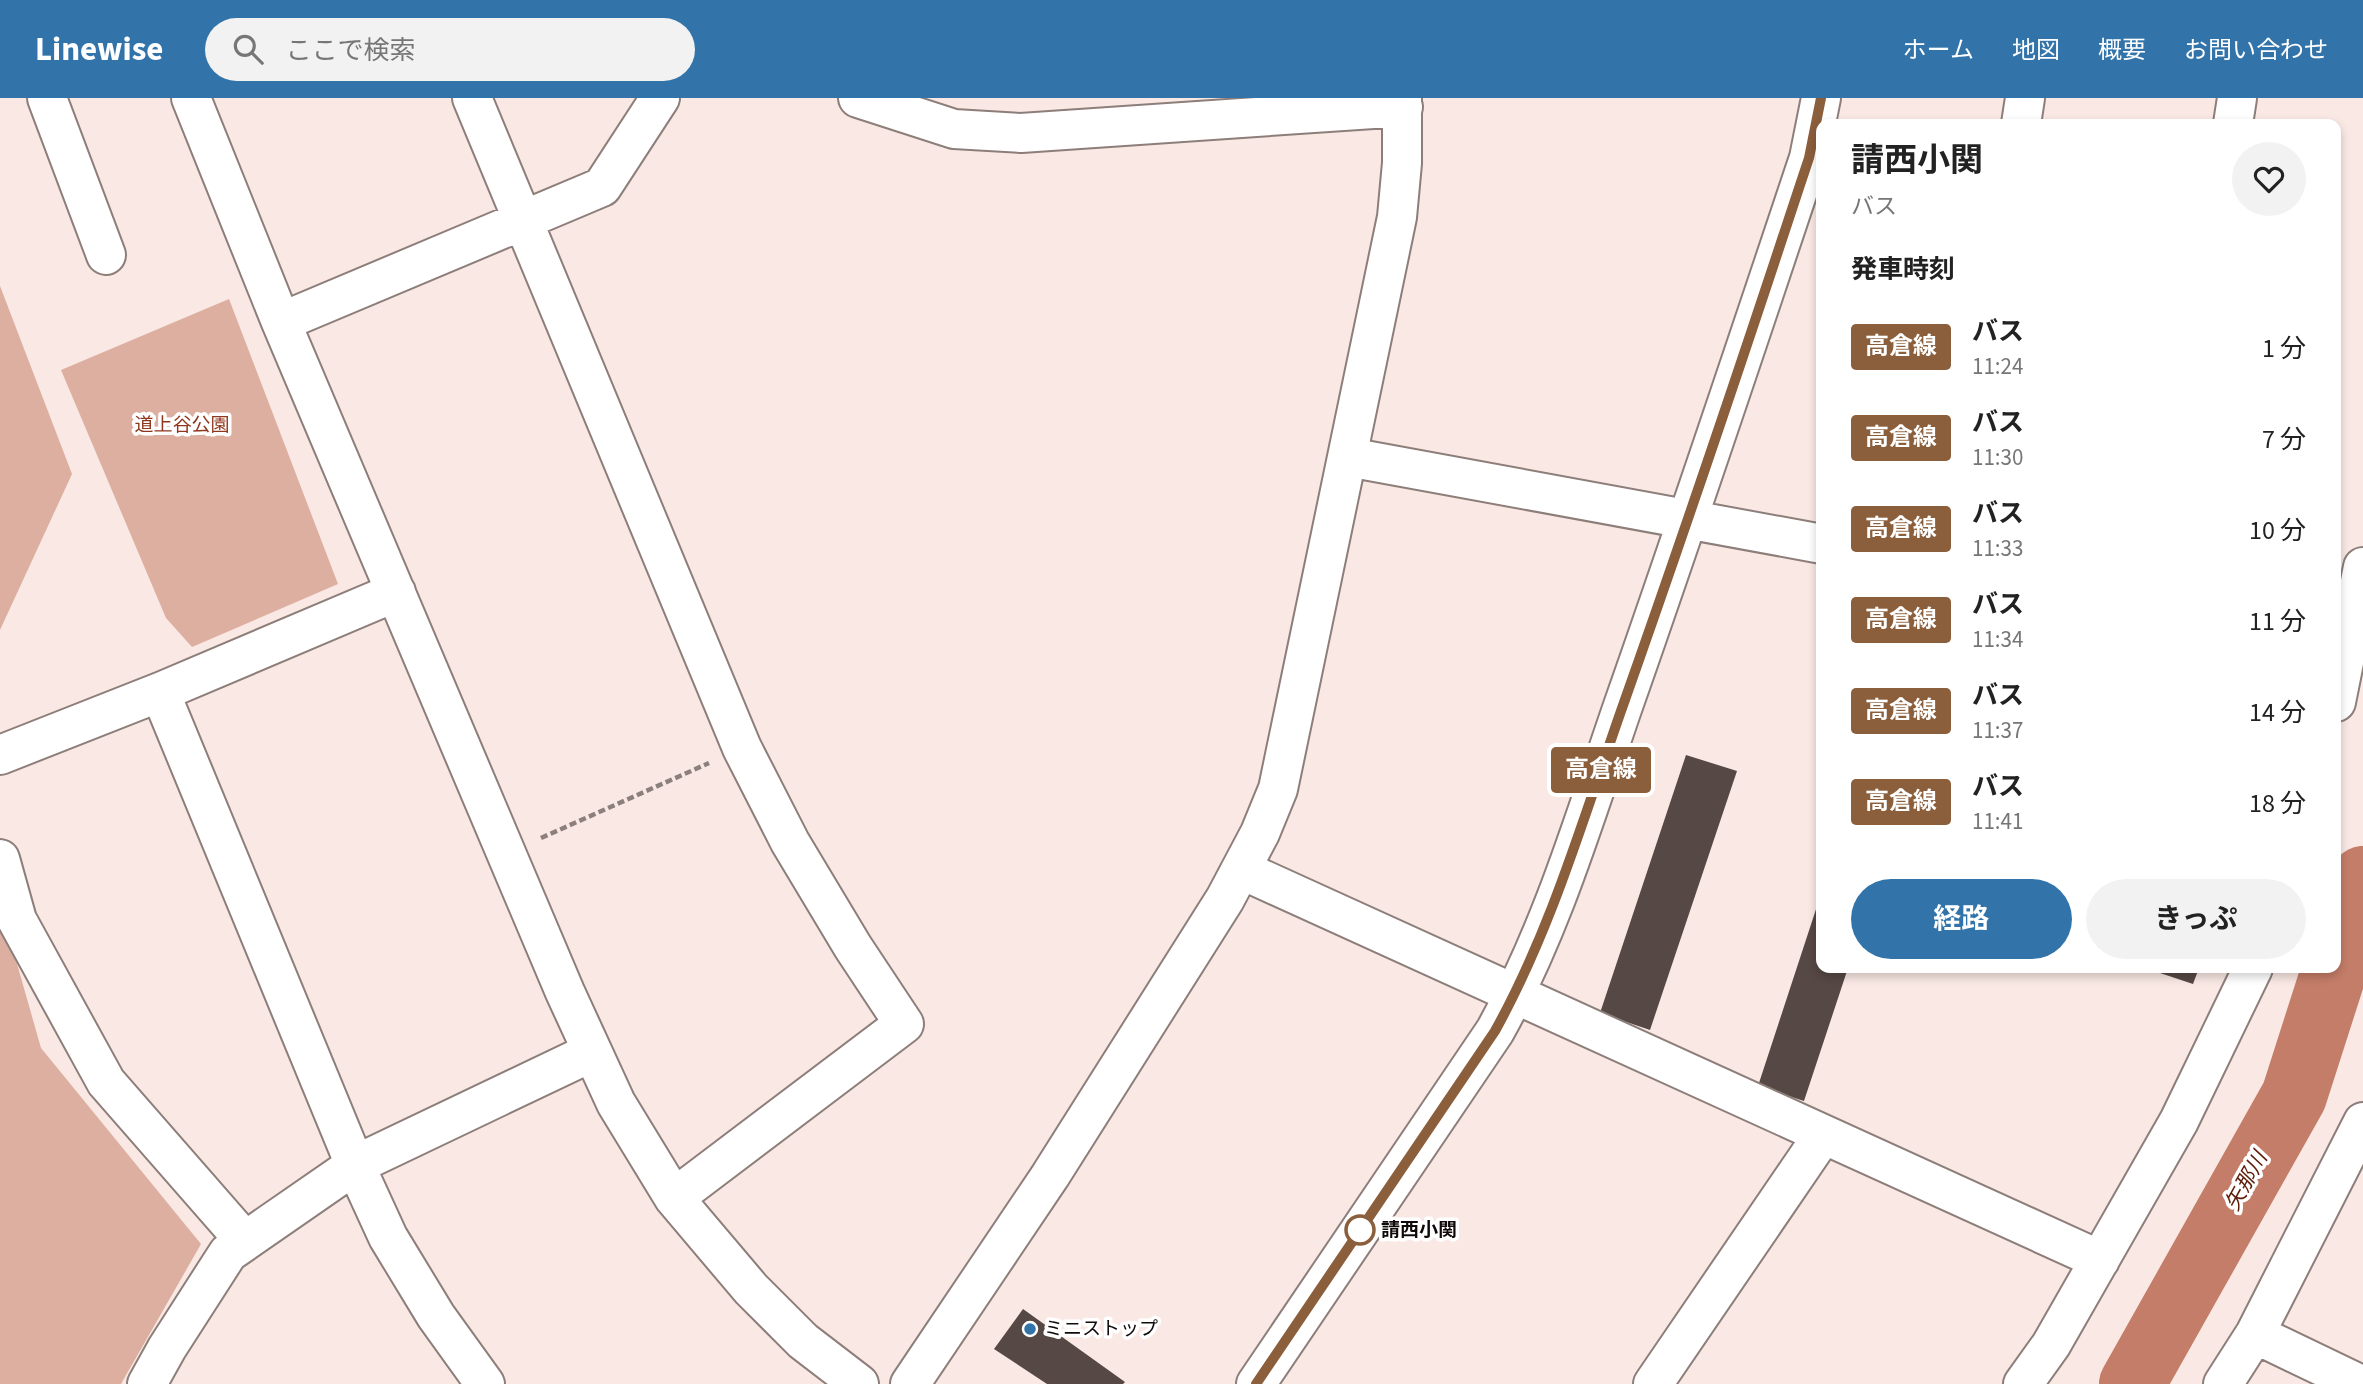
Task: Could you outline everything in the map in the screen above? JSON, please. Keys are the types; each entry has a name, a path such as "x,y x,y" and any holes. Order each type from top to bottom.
{"street":[{"path":"47,98 106,256"},
{"path":"191,98 281,322 616,1104 674,1198 751,1289 803,1341 859,1384"},
{"path":"472,98 742,748 790,842 853,947 904,1024 674,1198"},
{"path":"281,322 602,187 660,98"},
{"path":"858,98 954,129 1021,133 1403,102 1402,163 1397,217 1278,789 1242,870 1050,1176 910,1384"},
{"path":"1817,119 1821,98"},
{"path":"2022,119 2025,98"},
{"path":"2233,119 2237,98"},
{"path":"1256,1384 1495,1031 1515,995 1548,922 1689,519 1809,158 1816,123"},
{"path":"1348,457 1816,543"},
{"path":"2341,678 2363,567"},
{"path":"0,755 160,692 396,592"},
{"path":"160,692 355,1165 388,1237 478,1381"},
{"path":"0,859 17,920 106,1082 245,1241"},
{"path":"1242,870 2100,1260"},
{"path":"2024,1384 2051,1345 2179,1121 2251,973"},
{"path":"148,1384 167,1348 228,1253 355,1165 592,1052"},
{"path":"2223,1384 2255,1335 2363,1122"},
{"path":"1653,1384 1823,1135"},
{"path":"2255,1335 2359,1384"}],"path":[{"path":"507,853 742,748"}],"green space":[{"path":"0,286 72,474 0,630"},
{"name":"道上谷公園","path":"229,299 338,584 192,647 166,618 61,370"},
{"path":"0,904 41,1048 201,1244 121,1384 0,1384"}],"building":[{"path":"1686,755 1737,771 1650,1030 1600,1013"},
{"path":"1816,909 1816,973 1846,973 1804,1101 1758,1086"},
{"path":"2160,973 2197,973 2193,984"},
{"name":"ミニストップ","path":"1023,1309 1125,1382 1047,1384 994,1349"}],"waterway":[{"name":"矢那川","path":"2341,947 2363,879"},
{"name":"矢那川","path":"2132,1384 2294,1096 2333,973"}],"bus line":[{"name":"高倉線","path":"1817,119 1821,98"},
{"name":"高倉線","path":"1256,1384 1495,1031 1515,995 1548,922 1689,519 1809,158 1816,123"}],"place":[{"name":"請西小関","path":"1360,1230"},
{"name":"ミニストップ","path":"1030,1329"}]}
